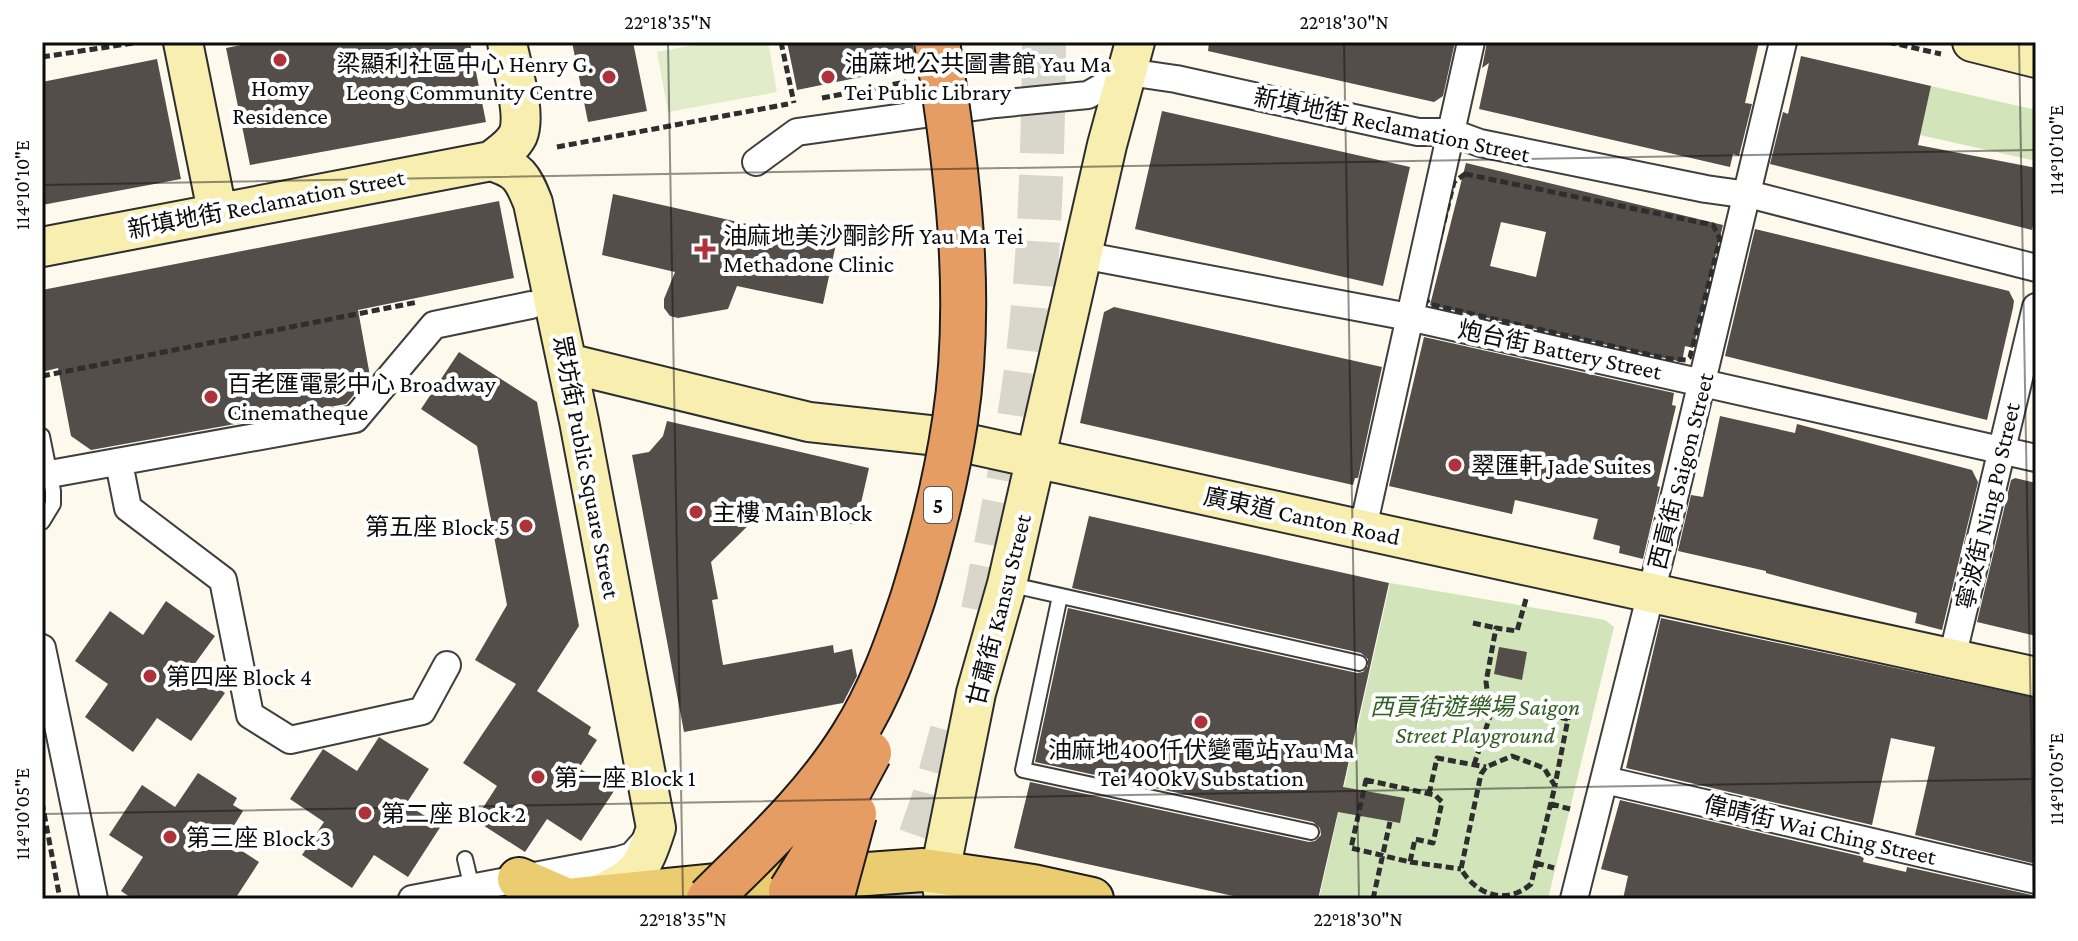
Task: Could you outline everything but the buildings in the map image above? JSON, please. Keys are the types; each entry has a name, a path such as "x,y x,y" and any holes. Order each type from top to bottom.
{"highway":[{"name":"5","path":"709,899 793,816 853,737 888,669 927,554 955,420 962,303 957,184 937,42"},
{"name":"5","path":"811,895 872,746 925,630 964,484 974,422 982,303 973,136 960,42"}],"main road":[{"path":"183,42 217,211"},
{"path":"491,161 509,148 519,133 521,113 507,42"},
{"path":"1972,42 2036,58"},
{"name":"甘肅街 Kansu Street","path":"942,886 976,693 1007,584 1107,145 1132,57"},
{"name":"新填地街 Reclamation Street","path":"42,247 217,211 491,161"},
{"name":"眾坊街 Public Square Street","path":"491,161 509,166 525,181 529,192 567,363 656,828"},
{"name":"廣東道 Canton Road","path":"567,363 809,422 929,435 2036,677"},
{"path":"578,898 623,884 646,861 656,828"},
{"path":"519,879 578,898 923,870 942,886 1033,886 1092,899"}],"street":[{"path":"1363,528 1417,307 1450,132 1471,42"},
{"name":"西貢街 Saigon Street","path":"1574,899 1783,42"},
{"path":"756,162 797,132 996,104 1088,95 1132,57"},
{"name":"新填地街 Reclamation Street","path":"1132,57 1176,79 1418,132 1450,132 1495,146 1706,189 1746,194 2036,268"},
{"name":"炮台街 Battery Street","path":"1082,255 1417,307 1702,381 2036,458"},
{"path":"50,474 355,419 434,325 531,305"},
{"name":"寧波街 Ning Po Street","path":"1952,658 2036,307"},
{"path":"119,463 128,508 223,580 250,715 290,740 422,711 447,665"},
{"path":"42,648 94,899"},
{"name":"偉晴街 Wai Ching Street","path":"1605,780 2036,880"},
{"path":"412,899 632,856 656,828"}],"lane":[{"path":"42,436 53,504 42,522"},
{"path":"1007,584 1359,663"},
{"path":"1060,596 1023,770 1311,832"},
{"path":"465,859 472,888"}],"path":[{"path":"42,57 140,42"},
{"path":"781,42 794,103"},
{"path":"557,147 915,81"},
{"path":"1465,174 1713,225 1720,239 1692,352 1686,360 1664,358 1429,304 1417,307 1454,182 1465,174"},
{"path":"42,376 432,299"},
{"path":"1473,623 1517,631 1530,587"},
{"path":"1496,628 1486,682 1489,703 1568,719 1555,786 1551,804 1531,884 1522,892 1495,896 1468,880 1461,869 1481,774 1486,767 1512,756 1544,768 1555,786"},
{"path":"1474,765 1494,704"},
{"path":"1429,794 1437,758 1486,767"},
{"path":"1410,862 1415,839 1433,843 1442,802 1429,794 1366,780 1351,848 1410,862 1461,869"},
{"path":"1395,796 1398,787"},
{"path":"42,802 60,899"},
{"path":"1551,804 1579,811"},
{"path":"1373,899 1390,822"},
{"path":"1536,863 1564,870"}],"green space":[{"path":"709,42 768,42 777,92 668,112 657,52"},
{"path":"1931,86 2036,110 2036,161 1920,135"},
{"name":"西貢街遊樂場 Saigon Street Playground","path":"1390,583 1605,620 1614,627 1548,899 1319,899"}],"tunnel":[{"path":"983,611 1017,431 1031,330 1040,207 1044,42"},
{"path":"898,899 933,801 956,716"}],"place":[{"name":"Homy Residence","path":"280,60"},
{"name":"梁顯利社區中心 Henry G. Leong Community Centre","path":"609,77"},
{"name":"油蔴地公共圖書館 Yau Ma Tei Public Library","path":"828,77"},
{"name":"油麻地美沙酮診所 Yau Ma Tei Methadone Clinic","path":"705,249"},
{"name":"百老匯電影中心 Broadway Cinematheque","path":"211,397"},
{"name":"翠匯軒 Jade Suites","path":"1455,465"},
{"name":"主樓 Main Block","path":"696,512"},
{"name":"第五座 Block 5","path":"526,526"},
{"name":"第四座 Block 4","path":"150,676"},
{"name":"油麻地400仟伏變電站 Yau Ma Tei 400kV Substation","path":"1201,722"},
{"name":"第一座 Block 1","path":"538,777"},
{"name":"第二座 Block 2","path":"365,813"},
{"name":"第三座 Block 3","path":"170,837"}]}
